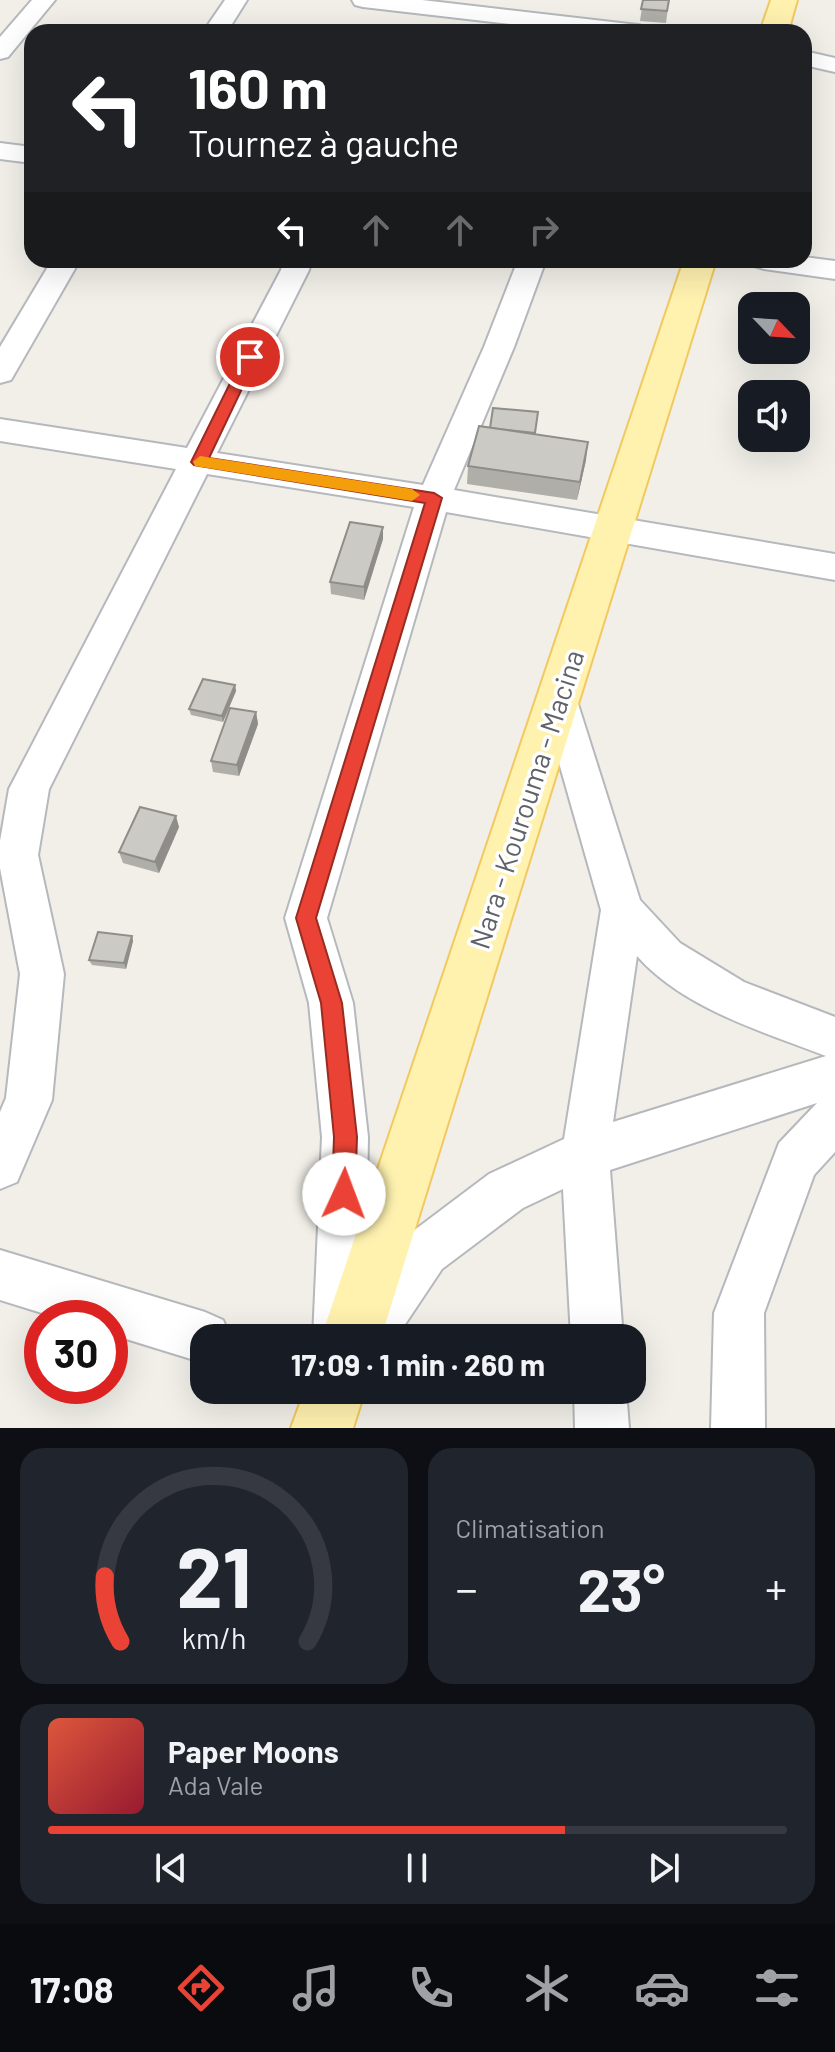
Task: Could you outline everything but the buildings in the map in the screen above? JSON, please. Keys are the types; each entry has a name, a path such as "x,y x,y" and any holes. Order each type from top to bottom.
{"main road":[{"path":"776,24 784,0"},
{"name":"Nara - Kourouma - Macina","path":"356,1324 697,268"},
{"path":"322,1428 330,1404"}],"street":[{"path":"0,52 44,0"},
{"path":"220,24 236,0"},
{"path":"363,0 423,2 576,24"},
{"path":"625,24 627,0"},
{"path":"411,24 423,2"},
{"path":"812,60 835,65"},
{"path":"0,151 24,154"},
{"path":"812,267 835,270"},
{"path":"0,373 61,268"},
{"path":"0,1165 29,1100 42,974 9,853 29,789 199,462 295,268"},
{"path":"339,1324 345,1137 331,1003 306,918 434,498 499,347 529,268"},
{"path":"0,430 614,527 835,567"},
{"path":"559,696 622,910 585,1154 596,1324"},
{"path":"622,910 665,957 728,996 835,1038"},
{"path":"376,1324 425,1252 506,1191 585,1154 835,1075"},
{"path":"738,1428 739,1313 796,1160 835,1117"},
{"path":"0,1275 190,1333"},
{"path":"601,1404 602,1428"}],"slow traffic":[{"path":"200,462 412,495"}],"route":[{"path":"250,357 199,462 434,498 306,918 331,1003 345,1137 344,1194"}]}
